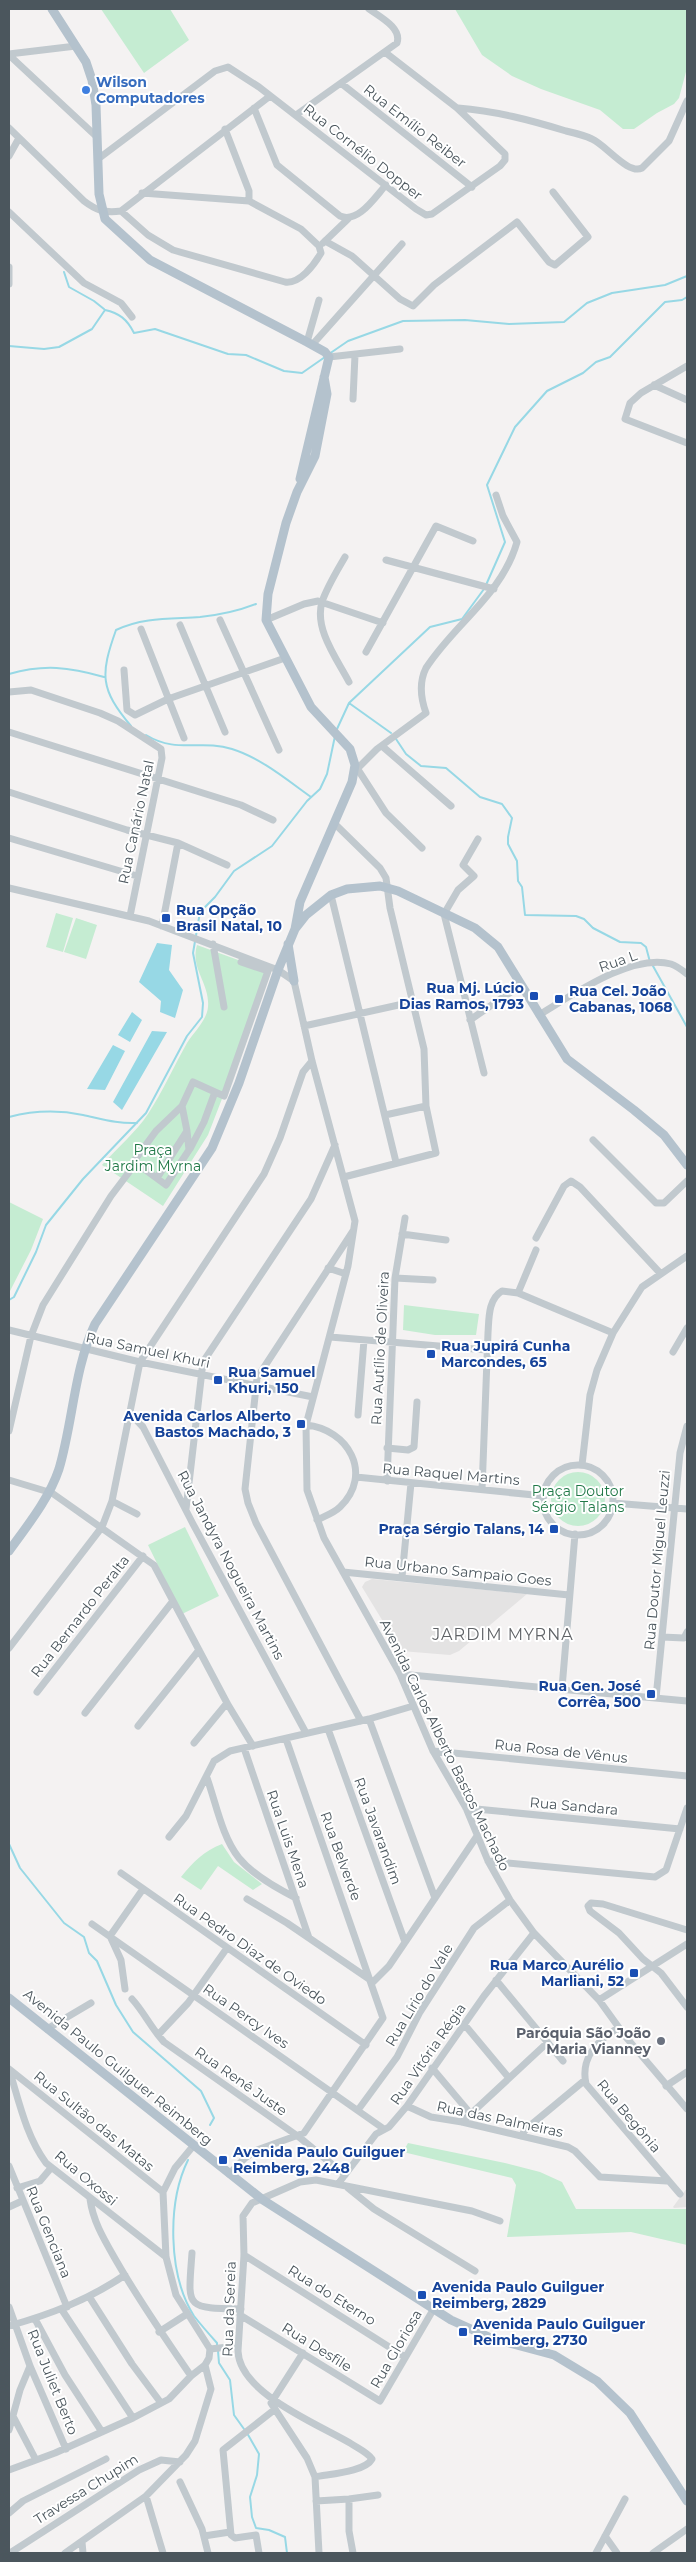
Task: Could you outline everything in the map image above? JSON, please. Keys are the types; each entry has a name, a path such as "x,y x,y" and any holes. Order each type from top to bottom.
{"main road":[{"path":"52,9 86,62 92,80 103,212 110,224 150,260 310,344 327,355 324,377 327,394 315,456 296,492 286,522 271,580 266,620 311,707 345,741 356,766 347,795 300,902 295,929"},
{"path":"9,1551 48,1492 58,1471 85,1350 95,1324 212,1148 239,1083 288,943 295,929 306,916 331,895 348,889 387,888 475,928 486,936 498,947 567,1060 664,1135 687,1165"},
{"path":"288,943 294,981"},
{"name":"Avenida Paulo Guilguer Reimberg","path":"9,1998 263,2200 433,2310 491,2338 554,2355 597,2381 630,2413 687,2501"}],"street":[{"path":"296,115 386,53 397,43 398,34 369,9"},
{"path":"9,54 76,46"},
{"name":"Rua Cornélio Dopper","path":"98,159 220,68 233,68 416,209 429,215 504,163 505,154 457,108 386,53"},
{"path":"9,54 97,137"},
{"name":"Rua Emílio Reiber","path":"342,84 472,187"},
{"path":"9,128 84,201 103,212 121,211 270,96"},
{"path":"457,108 513,115 589,137 605,147 628,167 637,170 642,168 669,141 687,100"},
{"path":"254,108 277,165 340,216 348,219"},
{"path":"225,129 249,191 249,201"},
{"path":"9,156 18,138"},
{"path":"121,211 142,230 173,250 285,282 296,281 320,255 322,243 348,219 355,216 386,185"},
{"path":"142,193 249,201 291,222 322,243 352,256 406,304 415,306 434,285 517,222 549,262 555,265 588,237 553,192"},
{"path":"9,212 84,283 121,303 132,318"},
{"path":"310,344 402,244"},
{"path":"9,267 9,284"},
{"path":"310,344 319,300"},
{"path":"327,355 354,355 400,349"},
{"path":"354,355 354,399"},
{"path":"687,366 642,392 630,403 625,419 687,443"},
{"path":"654,385 687,400"},
{"path":"422,848 386,813 356,766 426,713 422,702 422,680 426,668 508,568 518,542 507,525 496,495"},
{"path":"366,652 436,526 473,541"},
{"path":"345,557 322,602 320,614 324,632 348,682"},
{"path":"386,560 492,589"},
{"path":"266,620 311,602 322,602 383,623"},
{"path":"220,620 279,750"},
{"path":"180,625 225,732"},
{"path":"140,628 184,738"},
{"path":"124,670 127,710 130,714 137,715 168,699 285,658"},
{"name":"Rua Canário Natal","path":"9,692 31,690 41,692 118,721 161,749 162,758 156,778 130,916"},
{"path":"9,732 240,805 273,820"},
{"path":"382,746 451,806"},
{"path":"9,792 146,836 178,843 228,865"},
{"path":"334,823 380,868 386,878 390,908 424,1049 426,1106 436,1153 344,1177"},
{"path":"9,838 137,876"},
{"path":"478,839 463,865 474,876 458,890 444,914 484,1073"},
{"path":"162,926 178,843"},
{"path":"9,888 130,916 162,926 278,970 294,981"},
{"path":"331,895 396,1162"},
{"path":"211,943 224,1007"},
{"path":"9,1431 31,1336 52,1288 156,1131 182,1106 193,1082 224,1096 268,971 242,962"},
{"name":"Rua L","path":"539,1015 607,976 651,963 669,963 687,974"},
{"name":"Avenida Carlos Alberto Bastos Machado","path":"294,981 312,1061 355,1221 346,1274 306,1425 307,1490 317,1520 400,1674 433,1751 466,1808 488,1861 510,1900 534,1933 599,2000 618,2028 687,2109"},
{"path":"470,1020 521,985"},
{"path":"304,1026 412,1002"},
{"path":"9,1648 102,1527 112,1501 140,1362 264,1174 280,1138 303,1072 312,1061"},
{"path":"136,1163 166,1185 189,1150 204,1122 215,1092"},
{"path":"182,1106 189,1150"},
{"path":"385,1115 426,1106"},
{"path":"157,1178 187,1130"},
{"path":"593,1140 656,1203 664,1204 687,1181"},
{"path":"186,1509 203,1362 311,1199 335,1145"},
{"path":"536,1238 564,1186 572,1181 580,1187 660,1273"},
{"name":"Rua Autílio de Oliveira","path":"387,1481 395,1278 405,1218"},
{"path":"354,1229 264,1364 255,1384 246,1476 248,1503 256,1523 361,1721"},
{"path":"402,1234 446,1240"},
{"path":"518,1293 536,1250"},
{"path":"582,1465 589,1397 596,1370 612,1333 642,1287 687,1256"},
{"path":"328,1268 346,1274"},
{"path":"395,1278 433,1280"},
{"path":"482,1490 487,1350 492,1302 502,1291 518,1293 612,1333"},
{"path":"673,1352 687,1328"},
{"name":"Rua Samuel Khuri","path":"9,1330 85,1350 313,1397"},
{"path":"330,1337 487,1350"},
{"path":"358,1415 364,1340"},
{"path":"387,1448 408,1450 414,1446 416,1402"},
{"name":"Rua Jandyra Nogueira Martins","path":"130,1413 143,1427 306,1733"},
{"path":"306,1425 331,1432 344,1443 353,1458 356,1477 351,1492 341,1506 317,1520"},
{"name":"Rua Doutor Miguel Leuzzi","path":"656,1698 680,1453 687,1426"},
{"path":"582,1465 594,1469 607,1480 612,1491 613,1503 609,1514 602,1524 587,1533 574,1534 560,1529 550,1519 544,1506 544,1496 547,1484 559,1471 570,1466 582,1465"},
{"name":"Rua Raquel Martins","path":"356,1477 544,1496"},
{"path":"9,1480 48,1492 102,1527 154,1565 227,1703 253,1746"},
{"path":"402,1577 411,1483"},
{"path":"112,1501 137,1514"},
{"path":"613,1503 687,1509"},
{"path":"562,1688 574,1534"},
{"name":"Rua Bernardo Peralta","path":"37,1692 143,1556"},
{"name":"Rua Urbano Sampaio Goes","path":"344,1572 569,1595"},
{"path":"85,1712 173,1601"},
{"path":"662,1637 684,1638 687,1632"},
{"path":"138,1726 200,1650"},
{"path":"400,1674 687,1701"},
{"path":"194,1744 227,1703"},
{"path":"169,1837 186,1816 214,1761 221,1756 244,1748 370,1719 413,1706"},
{"path":"370,1719 435,1898"},
{"name":"Rua Javarandim","path":"328,1729 405,1942"},
{"name":"Rua Belverde","path":"286,1739 373,1982 384,2018 366,2045"},
{"name":"Rua Luis Mena","path":"244,1748 309,1938"},
{"name":"Rua Rosa de Vênus","path":"433,1751 687,1776"},
{"path":"207,1778 224,1828 238,1856 264,1879 296,1898"},
{"name":"Rua Sandara","path":"466,1808 680,1829"},
{"path":"488,1861 655,1876 666,1870 687,1808"},
{"path":"247,1898 373,1982 389,1966 477,1836"},
{"name":"Rua Pedro Diaz de Oviedo","path":"121,1873 366,2045"},
{"path":"124,1989 123,1969 110,1936 143,1889"},
{"name":"Rua Lírio do Vale","path":"358,2110 397,2057 420,2012 474,1928 510,1900"},
{"path":"687,1930 609,1906 588,1904 590,1911 619,1933 670,1983 687,2006"},
{"name":"Rua Percy Ives","path":"92,1924 334,2092 384,2129"},
{"name":"Rua Vitória Régia","path":"338,2184 376,2134 392,2124 407,2106 432,2068 496,1980 534,1933"},
{"path":"599,2000 687,1944"},
{"path":"158,2035 174,2020 228,1948"},
{"path":"496,1980 563,2061"},
{"name":"Rua Renê Juste","path":"132,1999 142,2009 158,2035 175,2050 299,2137 345,2175"},
{"path":"47,2029 91,2003"},
{"path":"464,2024 509,2078"},
{"name":"Rua Begônia","path":"618,2028 590,2052 585,2080 588,2087 667,2182 680,2194"},
{"path":"462,2122 547,2043"},
{"path":"229,2174 245,2158 257,2150 299,2137 314,2120 366,2045"},
{"path":"432,2068 470,2113"},
{"name":"Rua Oxossi","path":"9,2069 34,2145 51,2168 166,2257"},
{"name":"Rua Sultão das Matas","path":"9,2069 163,2192"},
{"path":"666,2086 687,2072"},
{"path":"521,2136 526,2129 585,2080"},
{"name":"Rua das Palmeiras","path":"407,2106 431,2117 462,2122 568,2147 575,2151 600,2177 667,2182"},
{"path":"9,2470 66,2449 161,2404 178,2391 190,2376 205,2365 209,2358 210,2349 176,2295 166,2257 163,2192 175,2168 194,2145"},
{"name":"Rua Genciana","path":"9,2166 64,2309 133,2418"},
{"path":"17,2188 40,2181 51,2168"},
{"name":"Rua da Sereia","path":"315,2477 357,2469 372,2459 341,2438 272,2399 257,2388 242,2370 238,2358 238,2346 244,2255 243,2216 252,2203 307,2181 338,2184 472,2211 500,2221"},
{"path":"346,2186 374,2208 475,2271"},
{"path":"90,2199 100,2231 124,2275 159,2332 190,2376"},
{"path":"9,2206 22,2201"},
{"path":"192,2253 190,2292 193,2301 201,2307 240,2312"},
{"name":"Rua do Eterno","path":"244,2255 405,2358"},
{"path":"9,2326 64,2309 90,2298 124,2275"},
{"path":"90,2298 132,2364 161,2404"},
{"name":"Rua Juliet Berto","path":"9,2307 30,2366 66,2449"},
{"name":"Rua Gloriosa","path":"380,2401 433,2310"},
{"name":"Rua Desfile","path":"240,2312 380,2401"},
{"path":"159,2332 187,2314"},
{"path":"35,2319 65,2374 102,2432"},
{"path":"210,2349 238,2346"},
{"path":"304,2353 272,2399 271,2405 307,2458 315,2477 319,2553"},
{"path":"65,2553 146,2496 180,2462 195,2441 210,2394 211,2385 205,2365"},
{"path":"9,2430 14,2418 20,2390 30,2366"},
{"path":"259,2553 256,2535 235,2538 230,2532 223,2450 274,2410"},
{"path":"14,2418 36,2460"},
{"path":"9,2513 23,2501 106,2459"},
{"name":"Travessa Chupim","path":"10,2553 139,2470 162,2460 180,2462"},
{"path":"180,2482 190,2500 204,2536 208,2553"},
{"path":"316,2501 349,2499 378,2494"},
{"path":"146,2496 163,2553"},
{"path":"349,2499 349,2531 353,2553"},
{"path":"596,2553 625,2499"},
{"path":"656,2552 687,2529"},
{"path":"204,2536 230,2532"},
{"path":"605,2536 617,2553"},
{"path":"82,2542 83,2553"}],"shaded area":[{"path":"372,1579 527,1594 459,1651 450,1655 401,1651 362,1587 365,1582"},
{"path":"687,2188 687,2207 674,2208 673,2207"}],"green space":[{"path":"101,9 170,9 189,40 144,73"},
{"path":"455,9 686,9 687,68 679,98 674,104 634,129 623,129 600,110 541,89 512,76 482,55"},
{"path":"56,913 73,918 63,952 46,947"},
{"path":"76,918 97,925 86,959 64,952"},
{"name":"Praça Jardim Myrna","path":"197,945 271,972 208,1135 163,1206 102,1165 132,1134 148,1114 187,1043 205,1017 208,998 196,961"},
{"path":"9,1202 43,1219 31,1250 9,1293"},
{"path":"404,1305 479,1314 476,1335 435,1335 403,1330"},
{"name":"Praça Doutor Sérgio Talans","path":"573,1472 583,1472 593,1476 601,1484 605,1499 601,1514 593,1522 583,1526 573,1526 563,1522 555,1514 551,1504 551,1494 555,1484 563,1476"},
{"path":"185,1527 219,1596 182,1614 148,1545"},
{"path":"222,1844 234,1862 262,1884 253,1890 218,1866 201,1890 181,1877 199,1858"},
{"path":"408,2143 540,2172 562,2182 576,2209 687,2209 687,2245 631,2232 507,2237 516,2185 512,2178 403,2152"}],"water":[{"path":"157,943 172,945 169,970 183,990 175,1018 160,1012 161,1001 139,982"},
{"path":"132,1012 142,1020 130,1042 118,1035"},
{"path":"152,1031 167,1032 122,1110 113,1102"},
{"path":"113,1045 125,1051 105,1090 87,1089"}],"waterway":[{"path":"64,272 69,287 104,309"},
{"path":"329,354 348,341 403,321 465,320 509,324 564,322 587,303 612,293 665,285 687,276"},
{"path":"486,585 505,542 487,485 515,427 547,391 583,373 596,362 610,357 665,302 682,300 687,297"},
{"path":"9,346 44,349 59,347 92,329 105,310 122,317 134,333 155,329 228,354 246,355 284,371 302,373 325,357"},
{"path":"337,729 349,703 430,627 462,619 484,589"},
{"path":"131,726 113,702 106,681 107,659 116,630 147,621 215,615 236,611 256,604"},
{"path":"9,674 34,669 56,668 104,677"},
{"path":"349,703 391,733"},
{"path":"146,735 168,744 221,746 243,753 273,770 311,797"},
{"path":"9,1300 14,1297 36,1252 46,1225 83,1179 146,1113 187,1036 202,1017 203,1003 193,953 200,912 215,897 234,871 272,846 307,801 320,789 327,774 335,736"},
{"path":"396,739 406,754 421,766 446,768 480,797 502,804 512,818 508,844 517,861 518,881 522,887 525,915 576,916 584,919 593,928 620,942 641,943 646,947 650,962"},
{"path":"653,966 687,1027"},
{"path":"9,1117 36,1112 55,1112 74,1113 117,1122 137,1123"},
{"path":"9,1844 20,1868 64,1923 84,1937 89,1953 97,1961 116,2005 133,2032 201,2091 214,2118 210,2125"},
{"path":"188,2160 176,2197 173,2239 175,2260 185,2299 194,2316 217,2343 217,2346"},
{"path":"218,2351 219,2363 230,2380 234,2415 244,2429"},
{"path":"247,2433 259,2454 257,2475 250,2497 252,2517 256,2528 269,2530 285,2537 287,2553"}],"place":[{"name":"Wilson Computadores","path":"86,90"},
{"name":"Rua Opção Brasil Natal, 10","path":"166,918"},
{"name":"Rua Mj. Lúcio Dias Ramos, 1793","path":"534,996"},
{"name":"Rua Cel. João Cabanas, 1068","path":"559,999"},
{"name":"Rua Jupirá Cunha Marcondes, 65","path":"431,1354"},
{"name":"Rua Samuel Khuri, 150","path":"218,1380"},
{"name":"Avenida Carlos Alberto Bastos Machado, 3","path":"301,1424"},
{"name":"Praça Sérgio Talans, 14","path":"554,1529"},
{"name":"Rua Gen. José Corrêa, 500","path":"651,1694"},
{"name":"Rua Marco Aurélio Marliani, 52","path":"634,1973"},
{"name":"Paróquia São João Maria Vianney","path":"661,2041"},
{"name":"Avenida Paulo Guilguer Reimberg, 2448","path":"223,2160"},
{"name":"Avenida Paulo Guilguer Reimberg, 2829","path":"422,2295"},
{"name":"Avenida Paulo Guilguer Reimberg, 2730","path":"463,2332"}],"district":[{"name":"JARDIM MYRNA","path":"503,1634"}]}
